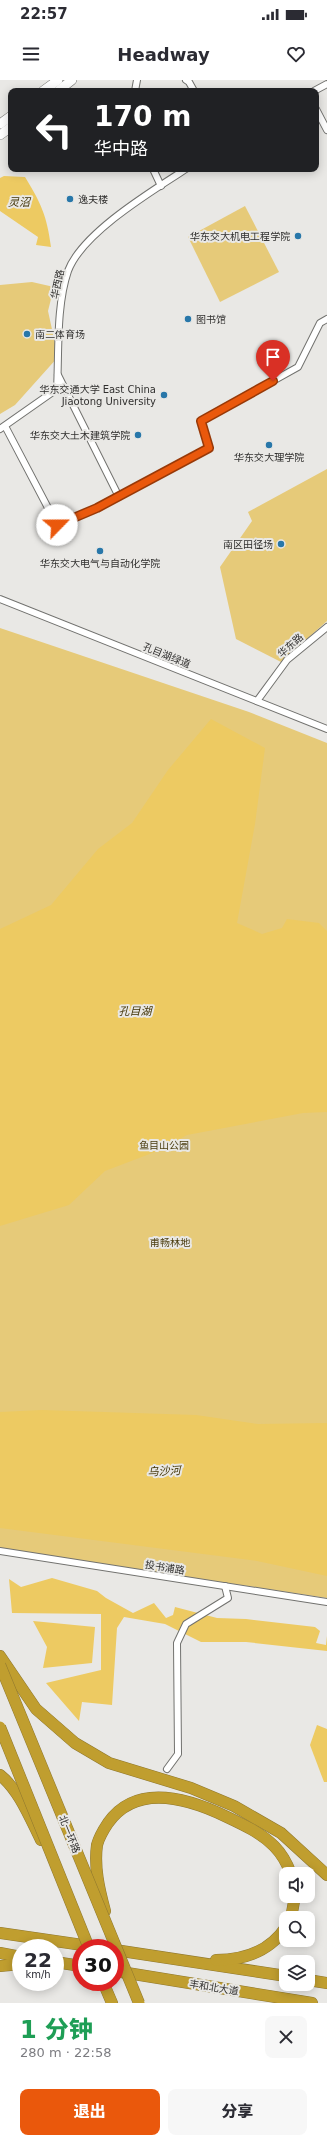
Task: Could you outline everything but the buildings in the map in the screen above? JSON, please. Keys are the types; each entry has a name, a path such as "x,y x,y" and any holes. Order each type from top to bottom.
{"highway":[{"path":"0,1656 36,1709 75,1743 109,1763 190,1788 234,1806 281,1833 327,1875"},
{"name":"北一环路","path":"0,1665 139,2003"},
{"path":"0,1727 86,1939"},
{"path":"0,1775 12,1788 28,1814 78,1919"},
{"path":"110,1933 96,1866 98,1843 114,1815 128,1806 144,1799 175,1798 196,1803 240,1823 258,1833 274,1846 286,1861 288,1867"},
{"path":"0,1933 72,1943"},
{"path":"190,1961 225,1960 246,1957 265,1948 279,1936"},
{"path":"124,1951 279,1975"},
{"path":"0,1953 12,1955"},
{"path":"0,1966 12,1965"},
{"name":"丰和北大道","path":"124,1972 312,2003"},
{"path":"315,1981 327,1983"},
{"path":"240,1991 280,2003"}],"street":[{"path":"47,88 58,80"},
{"path":"62,88 72,80"},
{"path":"186,80 192,88"},
{"path":"319,115 327,130"},
{"path":"154,172 161,186"},
{"name":"华西路","path":"3,427 57,389 61,318 65,283 69,270 90,238 182,172"},
{"path":"3,427 57,525 119,496 209,448 201,421 298,367 320,323 327,319"},
{"path":"58,374 119,496"},
{"name":"孔目湖绿道","path":"0,598 327,729"},
{"name":"华东路","path":"257,701 287,660 327,627"},
{"name":"投书浦路","path":"0,1551 327,1602"},
{"path":"167,1769 178,1754 177,1643 186,1624 228,1598 225,1586"}],"green space":[{"path":"245,206 279,272 220,302 188,237"},
{"name":"南二体育场","path":"32,282 54,287 48,311 58,357 15,405 0,414 0,285"},
{"name":"南区田径场","path":"327,469 327,621 281,662 236,639 220,567 252,521 248,512"},
{"name":"鱼目山公园","path":"0,628 249,712 327,743 327,1598 0,1549"}],"water":[{"name":"灵沼","path":"4,176 25,177 45,218 51,247 36,245 38,237 0,211 0,178"},
{"name":"孔目湖","path":"211,719 265,748 255,824 237,923 262,934 282,928 287,919 319,923 327,931 327,1112 303,1113 187,1135 160,1150 105,1171 69,1205 0,1226 0,929 51,905 98,849 132,823 168,770"},
{"name":"乌沙河","path":"42,1410 196,1415 258,1424 327,1423 327,1576 257,1561 0,1528 0,1412"},
{"path":"52,1578 97,1591 106,1598 133,1613 154,1603 166,1618 173,1615 175,1607 217,1618 246,1619 315,1627 320,1631 316,1643 326,1645 327,1636 327,1651 246,1642 201,1642 165,1624 124,1617 117,1628 112,1705 82,1702 79,1721 46,1683 101,1670 101,1614 12,1613 9,1579 21,1587"},
{"path":"33,1621 95,1627 92,1663 43,1668 47,1647"},
{"path":"317,1725 327,1729 327,1782 324,1782 310,1745"}],"place":[{"name":"逸夫楼","path":"70,199"},
{"name":"华东交大机电工程学院","path":"298,236"},
{"name":"图书馆","path":"188,319"},
{"name":"南二体育场","path":"27,334"},
{"name":"华东交通大学 East China Jiaotong University","path":"164,395"},
{"name":"华东交大土木建筑学院","path":"138,435"},
{"name":"华东交大理学院","path":"269,445"},
{"name":"南区田径场","path":"281,544"},
{"name":"华东交大电气与自动化学院","path":"100,551"}],"route":[{"path":"57,525 97,508 209,448 201,421 273,381"}],"park label":[{"name":"甫畅林地","path":"170,1242"}]}
